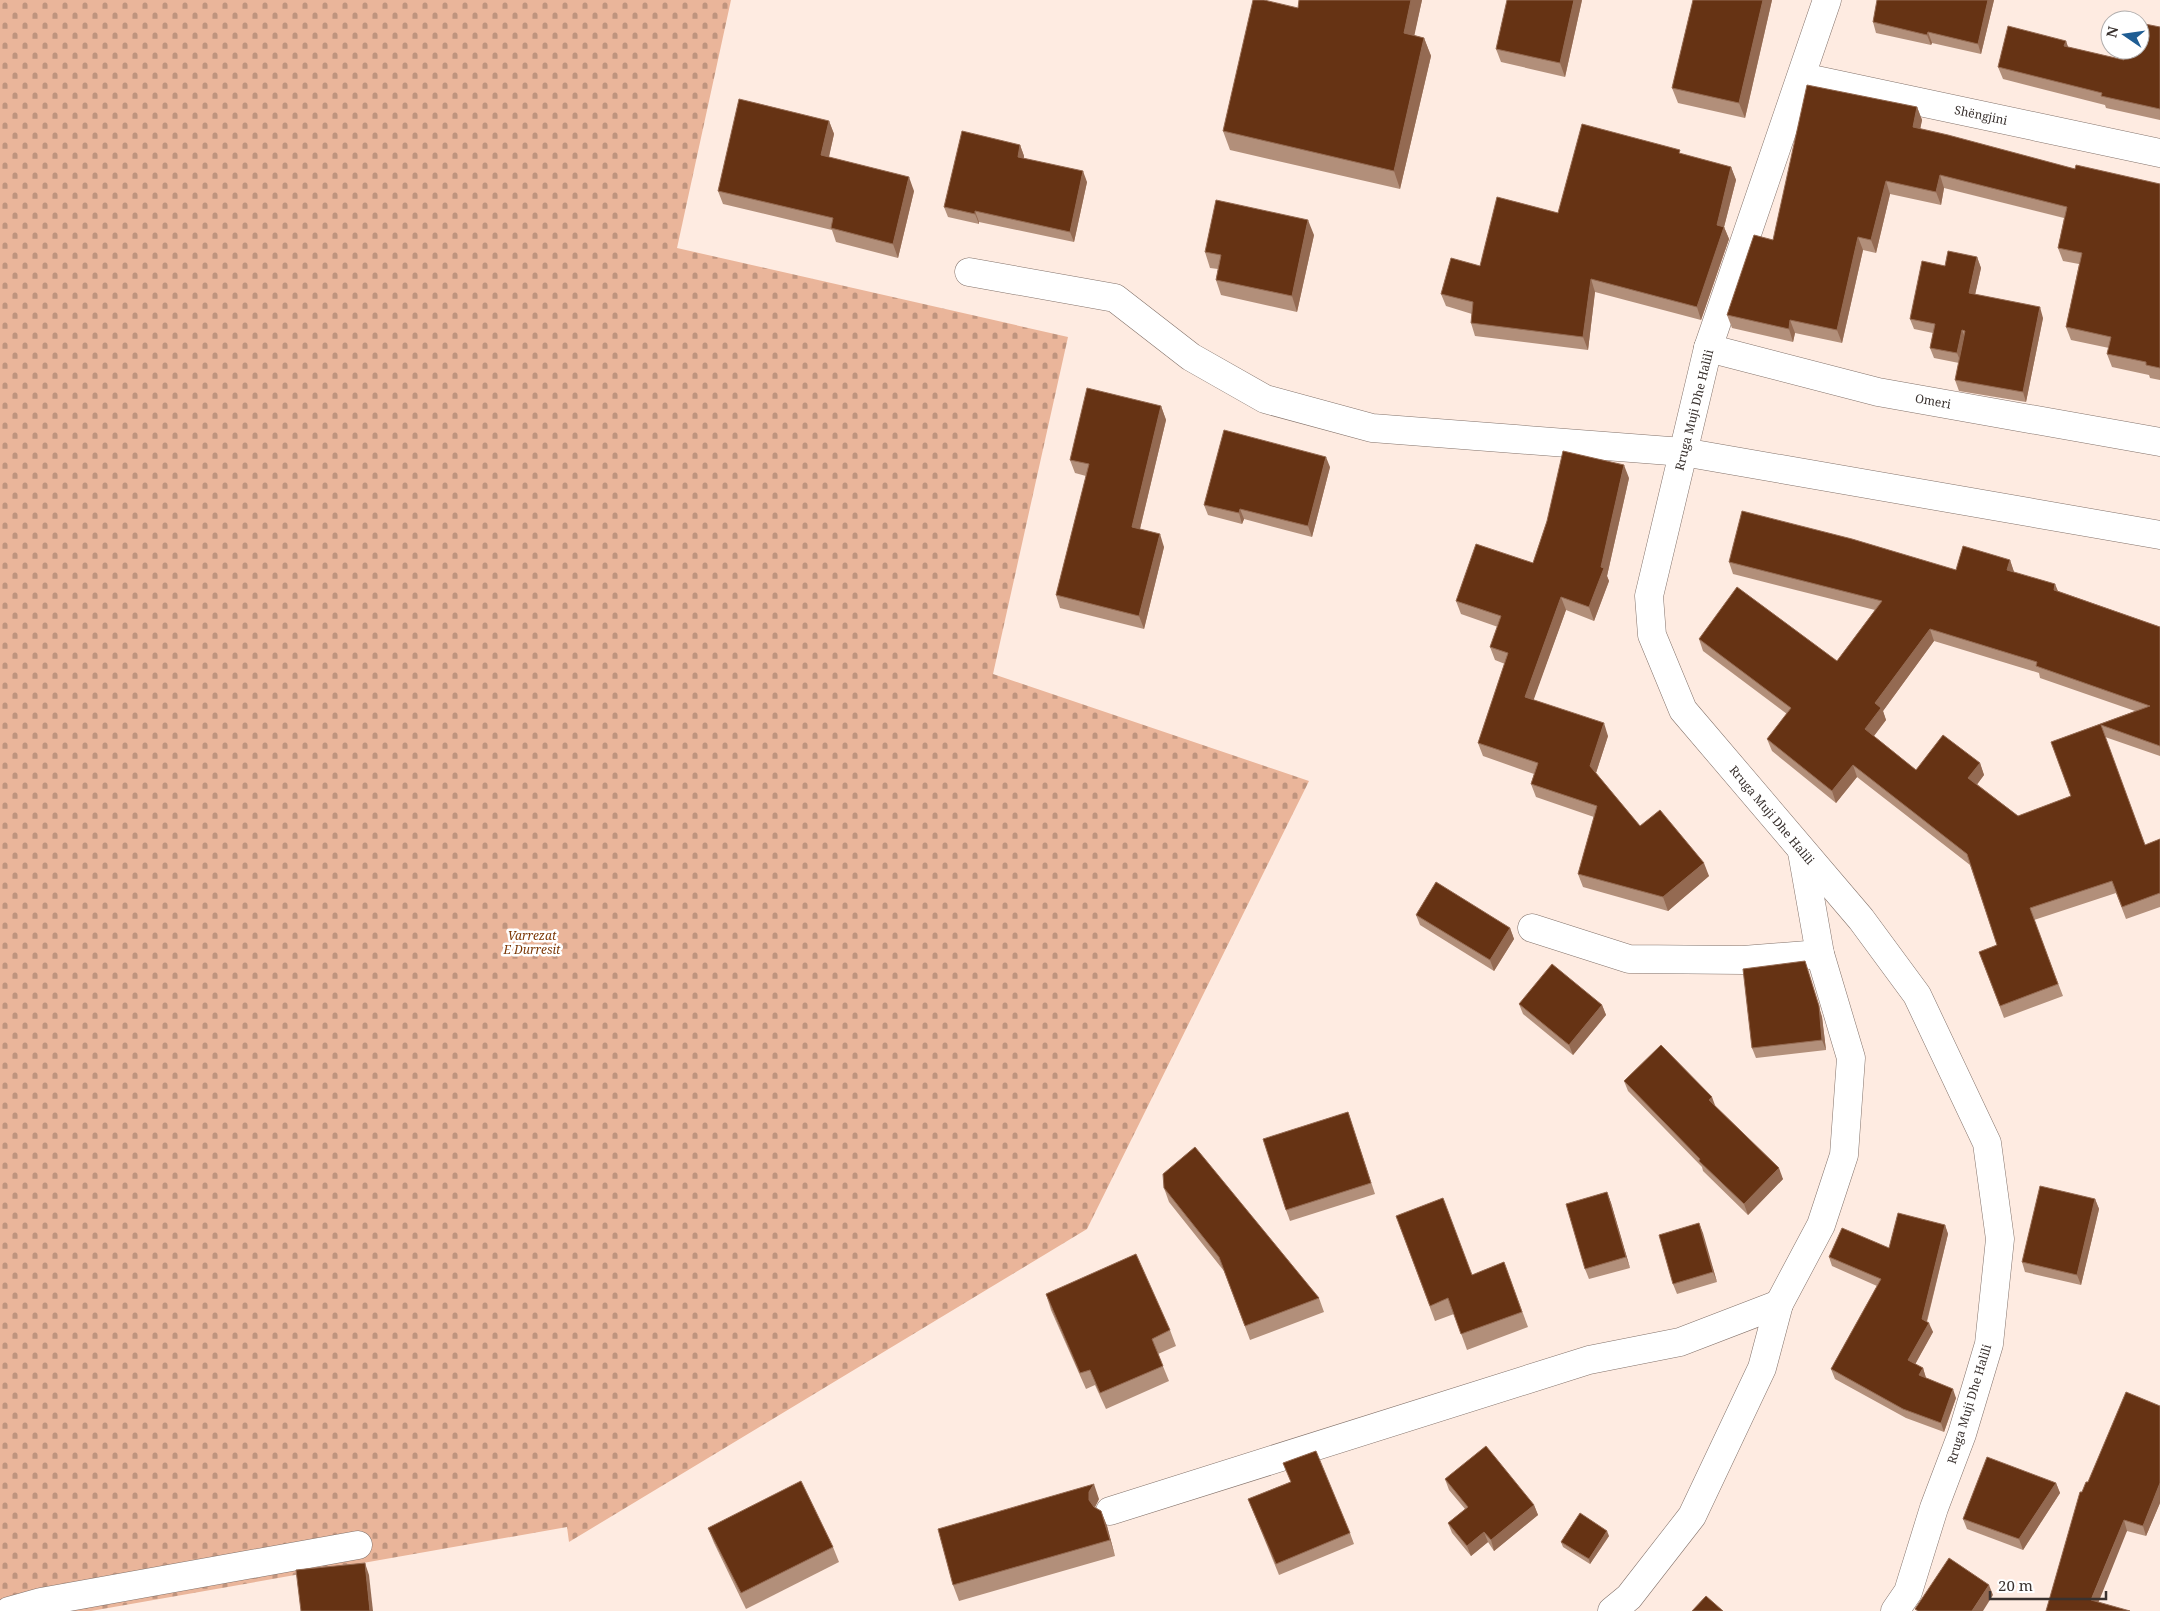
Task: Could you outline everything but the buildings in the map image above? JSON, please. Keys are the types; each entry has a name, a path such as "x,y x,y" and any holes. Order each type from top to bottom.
{"street":[{"name":"Rruga Muji Dhe Halili","path":"1827,0 1708,348 1649,596 1652,635 1683,710 1861,919 1917,995 1987,1143 2000,1239 1989,1344 1962,1434 1934,1508 1908,1592 1895,1611"},
{"name":"Shëngjini","path":"1802,76 2160,153"},
{"path":"969,272 1115,298 1191,357 1265,399 1372,428 1683,452 2160,535"},
{"name":"Omeri","path":"1708,348 1878,392 2160,442"},
{"path":"1612,1611 1629,1597 1692,1516 1762,1368 1779,1304 1821,1225 1844,1154 1851,1058 1820,954 1802,851"},
{"path":"1532,928 1629,959 1743,960 1820,954"},
{"path":"1110,1511 1590,1360 1680,1342 1779,1304"},
{"path":"9,1611 41,1602 358,1545"}],"green space":[{"name":"Varrezat E Durresit","path":"0,0 731,0 677,248 1068,337 993,674 1309,781 1087,1229 569,1542 567,1527 91,1611 0,1611"}]}
